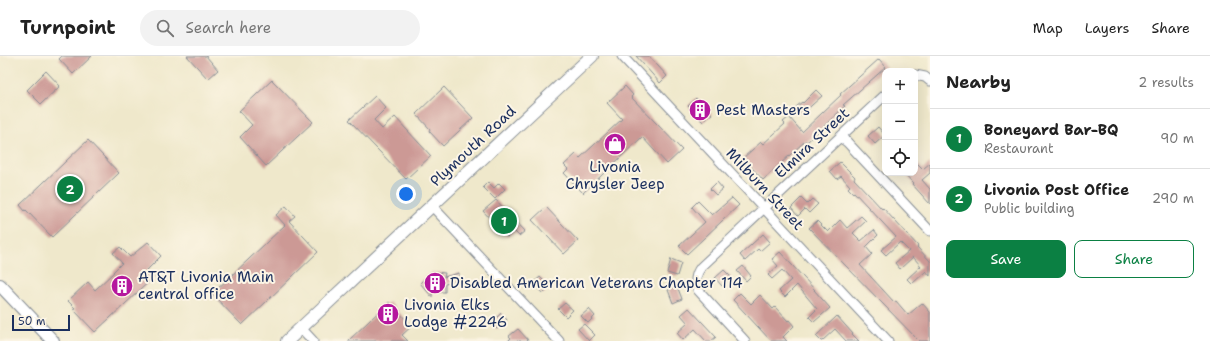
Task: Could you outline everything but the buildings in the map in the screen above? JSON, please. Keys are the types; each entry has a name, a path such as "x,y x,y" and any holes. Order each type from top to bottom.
{"main road":[{"name":"Plymouth Road","path":"287,341 592,56"},
{"path":"0,285 53,341"}],"street":[{"name":"Milburn Street","path":"622,56 888,341"},
{"path":"918,75 925,77 930,81"},
{"name":"Elmira Street","path":"745,341 698,290 696,281 697,273 701,267 882,98"},
{"path":"840,137 847,142 930,231"},
{"path":"432,206 559,341"},
{"path":"301,328 313,341"}],"place":[{"name":"Pest Masters","path":"700,110"},
{"name":"Livonia Chrysler Jeep","path":"615,144"},
{"name":"Livonia Post Office","path":"70,189"},
{"name":"Boneyard Bar-BQ","path":"504,221"},
{"name":"Disabled American Veterans Chapter 114","path":"435,283"},
{"name":"AT&T Livonia Main central office","path":"122,286"},
{"name":"Livonia Elks Lodge #2246","path":"388,314"}]}
